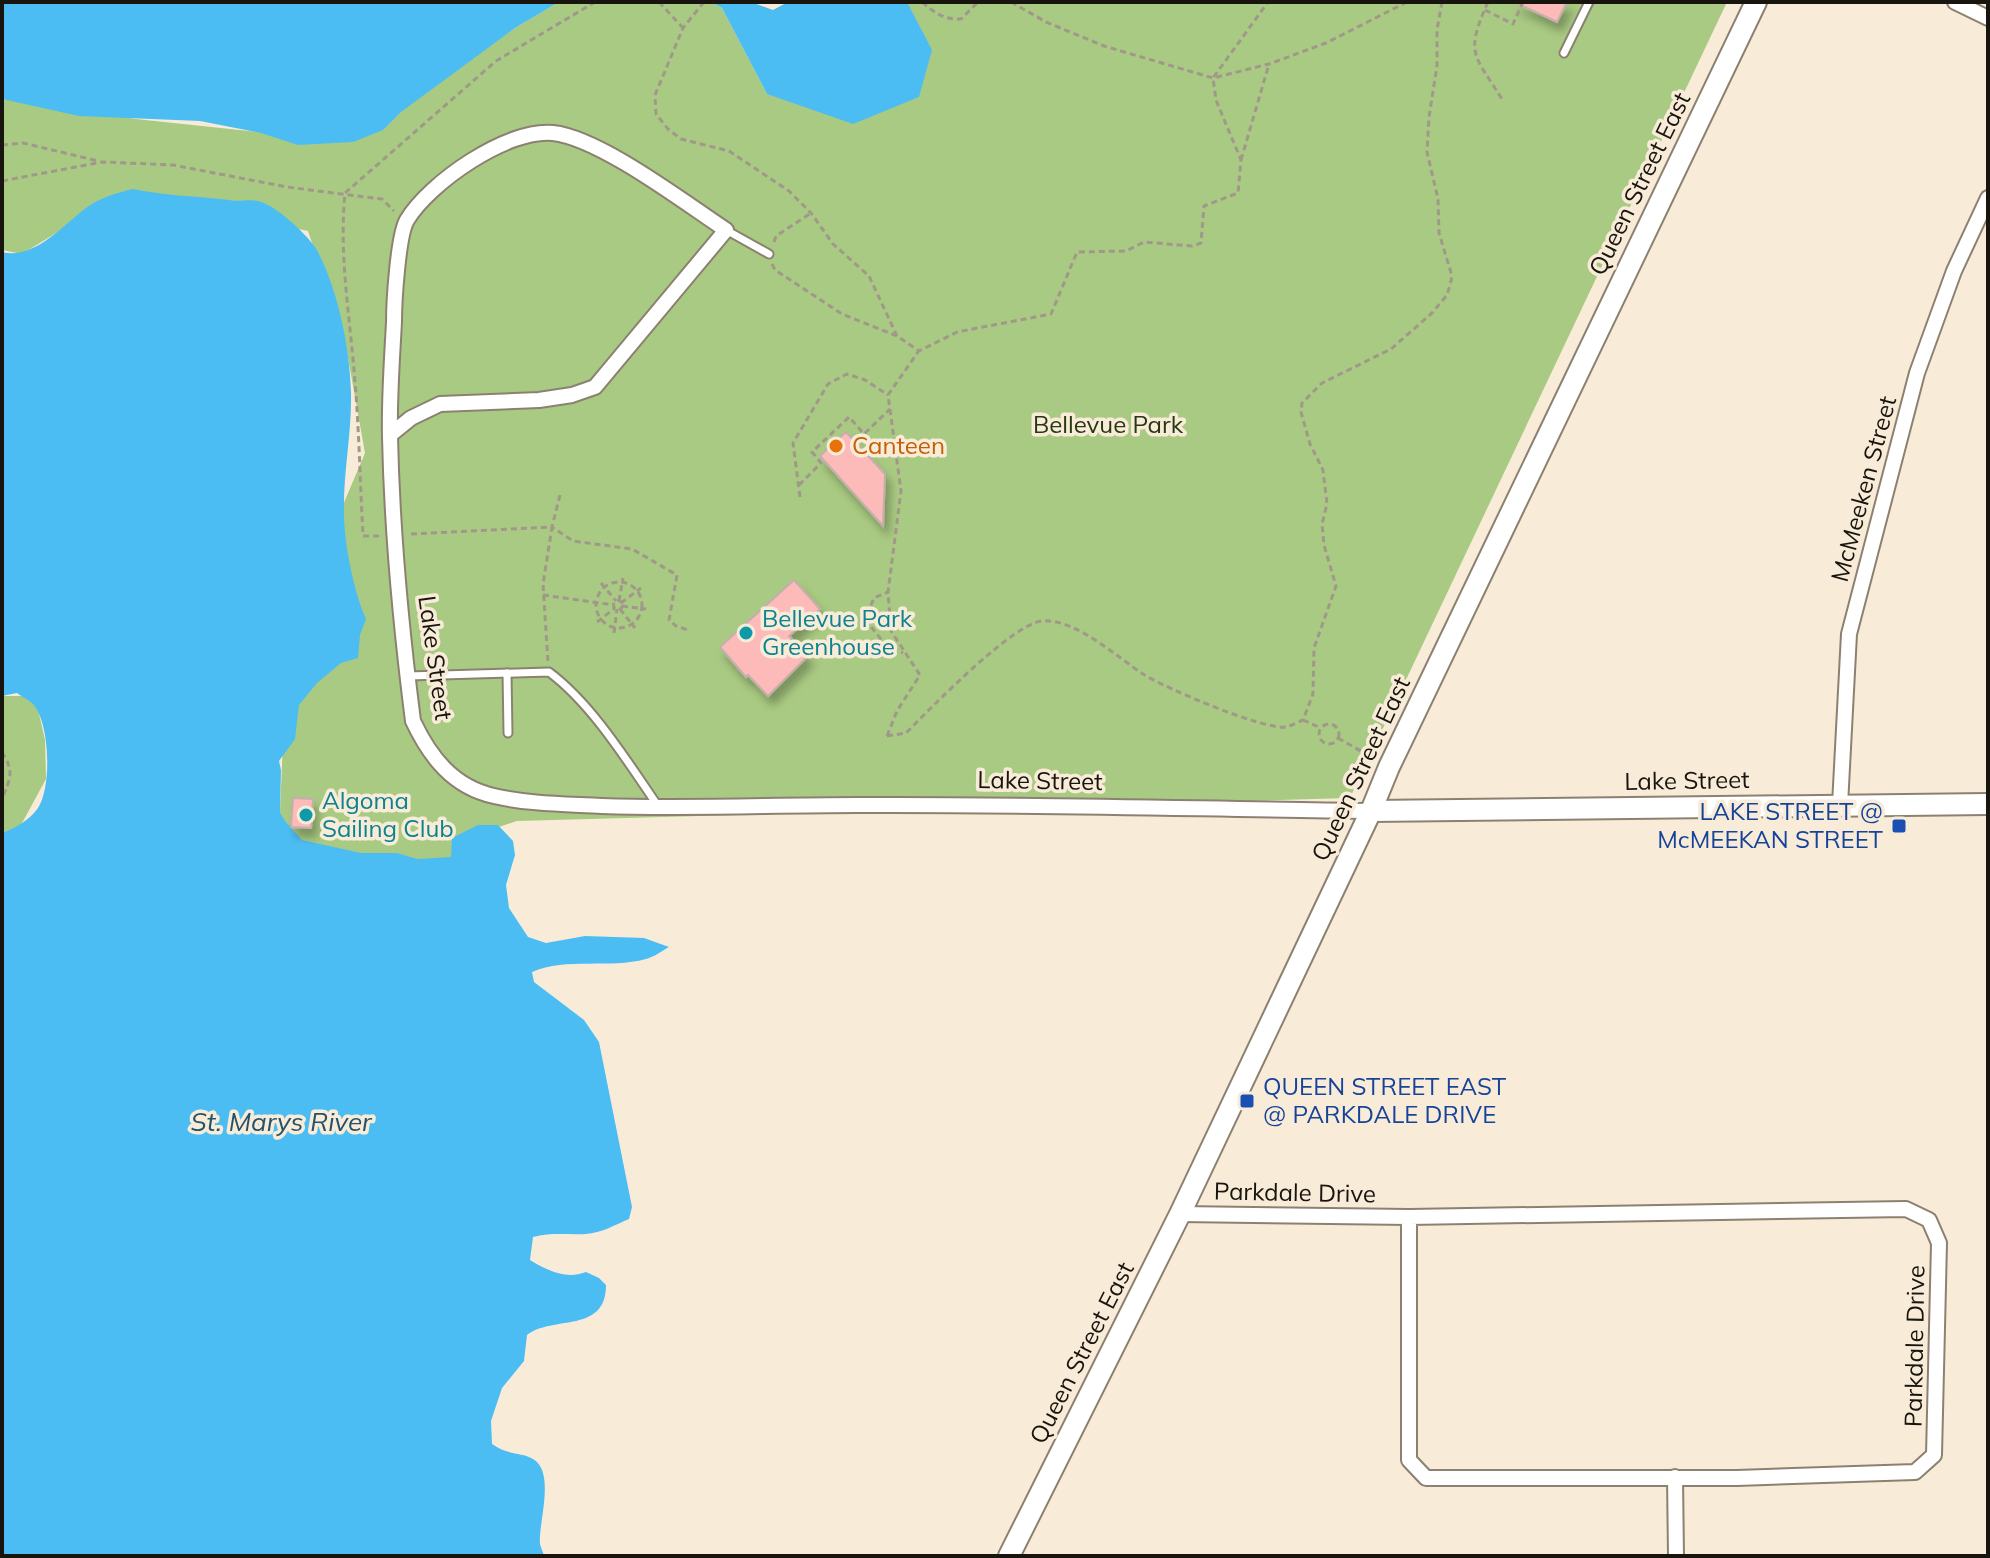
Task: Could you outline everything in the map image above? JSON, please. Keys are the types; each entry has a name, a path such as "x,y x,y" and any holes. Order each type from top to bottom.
{"main road":[{"name":"Queen Street East","path":"1009,1556 1180,1214 1389,767 1756,2"},
{"name":"Lake Street","path":"1371,811 1988,804"}],"street":[{"path":"1955,2 1988,18"},
{"path":"390,435 411,418 440,404 539,400 572,395 595,387 726,230 634,169 578,139 551,132 511,141 476,157 435,188 406,222"},
{"name":"McMeeken Street","path":"1840,805 1849,634 1917,373 1954,271 1988,198"},
{"name":"Lake Street","path":"406,222 396,281 390,435 395,535 408,676 413,721 423,742 447,773 462,783 492,796 568,804 659,808 858,805 1371,811"},
{"name":"Parkdale Drive","path":"1180,1214 1409,1217 1906,1209 1929,1220 1939,1243 1934,1455 1915,1472 1737,1478 1426,1478 1409,1460 1409,1217"},
{"path":"1675,1477 1676,1556"}],"lane":[{"path":"1564,53 1589,2"},
{"path":"726,230 769,254"},
{"path":"408,676 549,672 567,685 625,757 659,808"},
{"path":"507,673 508,733"}],"path":[{"path":"659,2 683,28"},
{"path":"922,2 949,20 961,19 978,2"},
{"path":"1011,2 1046,22 1104,46 1213,78 1269,64 1326,43 1407,2"},
{"path":"1241,160 1216,100 1213,78 1268,2"},
{"path":"1303,720 1313,694 1314,648 1336,586 1324,545 1322,524 1327,504 1323,470 1310,444 1301,412 1302,403 1322,383 1391,349 1432,313 1447,295 1452,276 1439,233 1438,199 1427,152 1442,2"},
{"path":"1488,2 1473,47 1481,67 1502,99"},
{"path":"1485,10 1513,24 1523,2"},
{"path":"704,4 683,28 655,95 656,114 681,139 729,151 789,191 811,213 833,244 869,276 897,336"},
{"path":"1269,64 1241,160 1238,193 1204,206 1201,243 1192,246 1144,242 1126,251 1077,252 1051,314 957,332 919,351 888,395 901,491 888,592 891,631 920,675 897,711 887,736 906,733 1014,634 1041,621 1066,625 1105,647 1146,677 1248,721 1286,727 1303,720 1321,728"},
{"path":"2,145 23,143 102,162 173,165 287,187 382,199 406,222"},
{"path":"2,181 102,162"},
{"path":"811,213 776,236 769,254 775,270 842,314 897,336 919,351"},
{"path":"800,497 793,443 828,384 847,374 865,380 888,395"},
{"path":"798,485 821,463 812,452 849,417 864,434 890,409"},
{"path":"549,672 543,595 546,558 560,495"},
{"path":"395,535 552,527 573,541 632,549 677,575 669,620 688,630"},
{"path":"622,580 639,590 644,609 633,626 614,630 599,621 595,602 602,585 622,580"},
{"path":"614,630 622,580"},
{"path":"602,585 633,626"},
{"path":"599,621 639,590"},
{"path":"865,619 874,598 888,592"},
{"path":"543,595 644,609"},
{"path":"865,619 884,643 906,655"},
{"path":"830,623 865,619"},
{"path":"1333,725 1338,729 1338,738 1331,744 1324,743 1320,738 1321,728 1333,725"},
{"path":"1338,738 1389,767"},
{"path":"2,752 10,764 10,778 2,799"}],"green space":[{"name":"Bellevue Park","path":"559,2 711,2 722,8 767,94 907,2 1727,2 1350,798 517,821 493,829 487,890 302,859 280,812 283,741 321,557 365,453 345,341 308,231 124,191 22,254 2,250 2,99 136,119 353,142 515,28"},
{"path":"2,696 35,696 45,740 46,779 21,825 2,833"}],"water":[{"path":"2,2 559,2 515,28 401,112 383,130 353,142 298,145 261,133 200,121 79,116 2,99"},
{"path":"711,2 751,2 773,10 788,2 907,2 932,50 919,97 853,124 767,94 722,8"},
{"name":"St. Marys River","path":"133,189 235,201 254,200 270,206 315,246 342,320 351,392 344,525 354,582 366,619 360,635 358,658 341,663 317,683 299,705 295,739 279,761 280,812 285,821 302,840 361,853 397,853 417,859 451,857 452,838 478,825 498,825 513,841 515,855 506,885 509,908 528,937 546,943 585,936 644,938 669,947 649,958 632,962 559,965 532,972 534,982 584,1020 599,1042 632,1207 629,1219 597,1232 533,1237 530,1260 564,1274 586,1272 606,1285 604,1300 597,1311 588,1317 538,1329 527,1335 524,1361 502,1388 491,1421 492,1444 533,1459 544,1475 540,1544 544,1556 2,1556 2,833 26,820 38,808 46,786 47,755 43,725 33,704 17,693 2,696 2,252 13,253 35,247 94,203"}],"building":[{"path":"1514,2 1567,2 1557,22"},
{"path":"846,432 885,474 883,526 820,456"},
{"path":"794,580 820,609 789,636 808,656 768,696 748,675 746,677 720,647"},
{"name":"Algoma Sailing Club","path":"293,798 313,799 311,828 291,827"}],"place":[{"name":"Canteen","path":"836,446"},
{"name":"Bellevue Park Greenhouse","path":"746,633"},
{"name":"Algoma Sailing Club","path":"306,815"},
{"name":"LAKE STREET @ McMEEKAN STREET","path":"1899,826"},
{"name":"QUEEN STREET EAST @ PARKDALE DRIVE","path":"1247,1101"}]}
